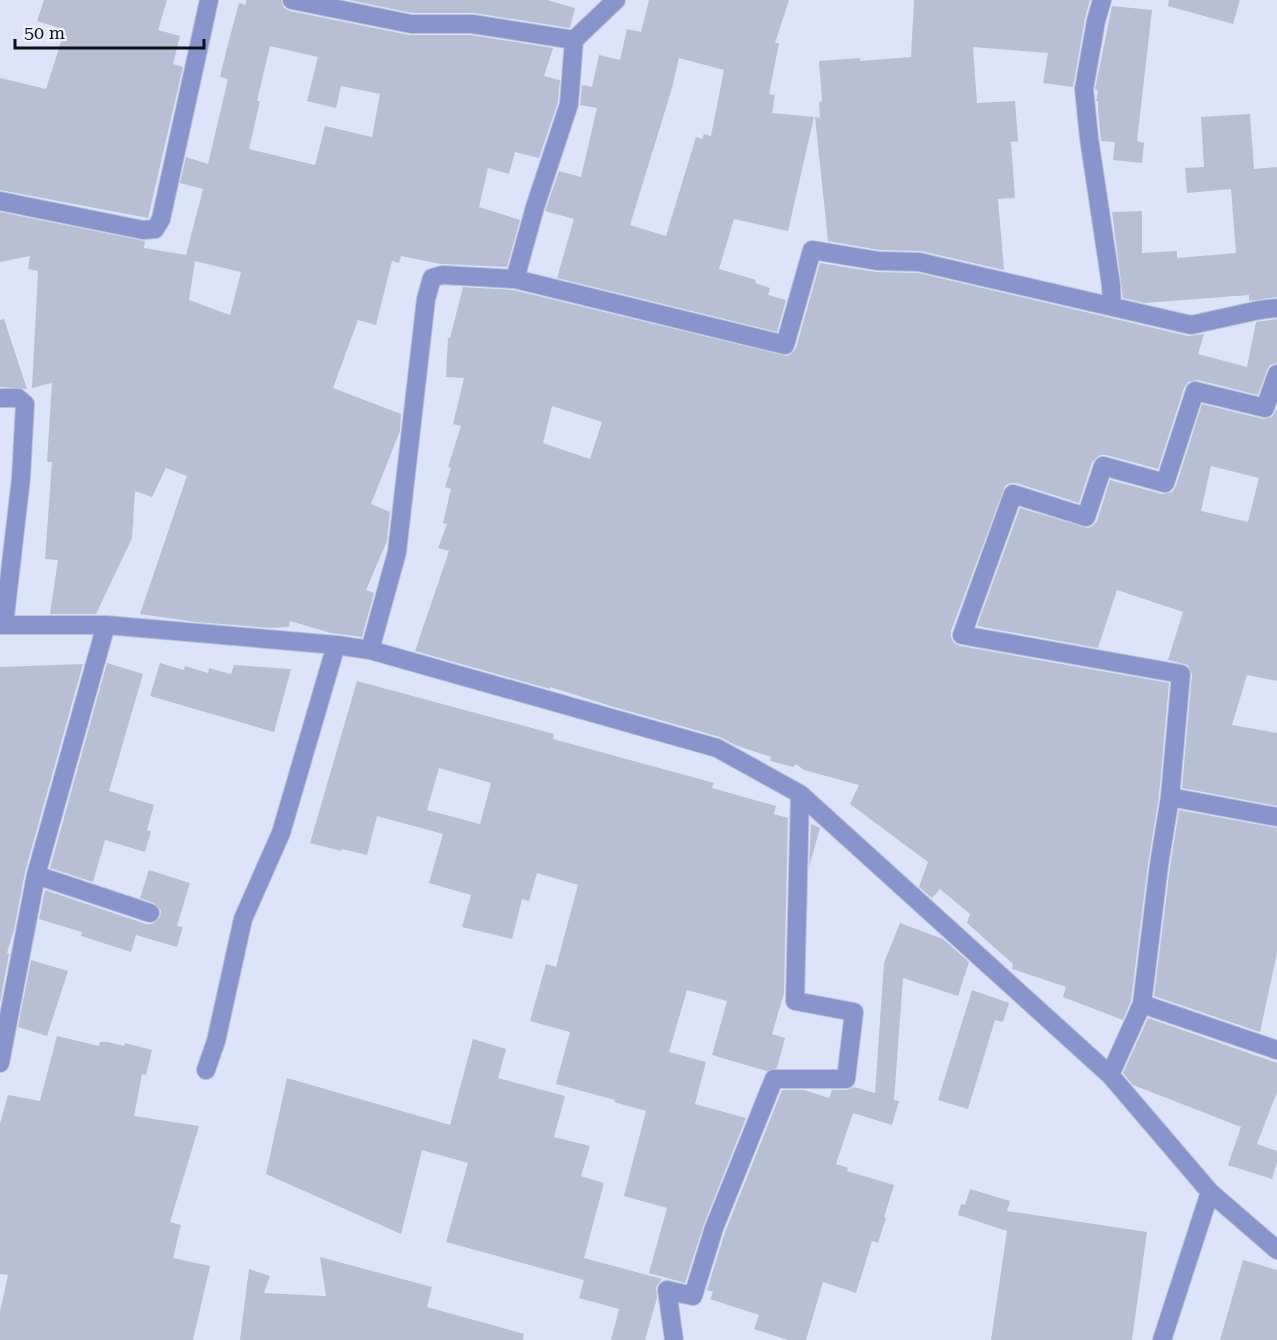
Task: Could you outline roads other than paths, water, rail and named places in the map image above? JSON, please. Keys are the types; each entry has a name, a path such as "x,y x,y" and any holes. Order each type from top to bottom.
{"street":[{"path":"0,201 142,230 155,229 161,219 208,0"},
{"path":"292,0 411,24 472,24 574,40"},
{"path":"515,279 569,104 574,40 616,0"},
{"path":"1102,0 1084,89 1112,306"},
{"path":"370,650 397,552 426,299 432,278 442,275 515,279 785,345 812,250 878,261 919,262 1191,326 1277,308"},
{"path":"1110,1075 1142,1004 1170,797 1180,674 963,635 1013,494 1086,517 1103,466 1165,483 1195,391 1265,408 1277,374"},
{"path":"0,398 18,398 25,404 21,478 2,625 106,625 370,650 717,748 800,794 1110,1075 1210,1192 1277,1250"},
{"path":"0,1063 36,875 106,625"},
{"path":"206,1070 216,1041 243,919 281,833 336,645"},
{"path":"674,1340 667,1290 693,1296 714,1228 774,1079 846,1078 854,1012 795,1001 800,794"},
{"path":"1170,797 1277,817"},
{"path":"36,875 150,913"},
{"path":"1142,1004 1277,1050"},
{"path":"1162,1340 1210,1192"}]}
